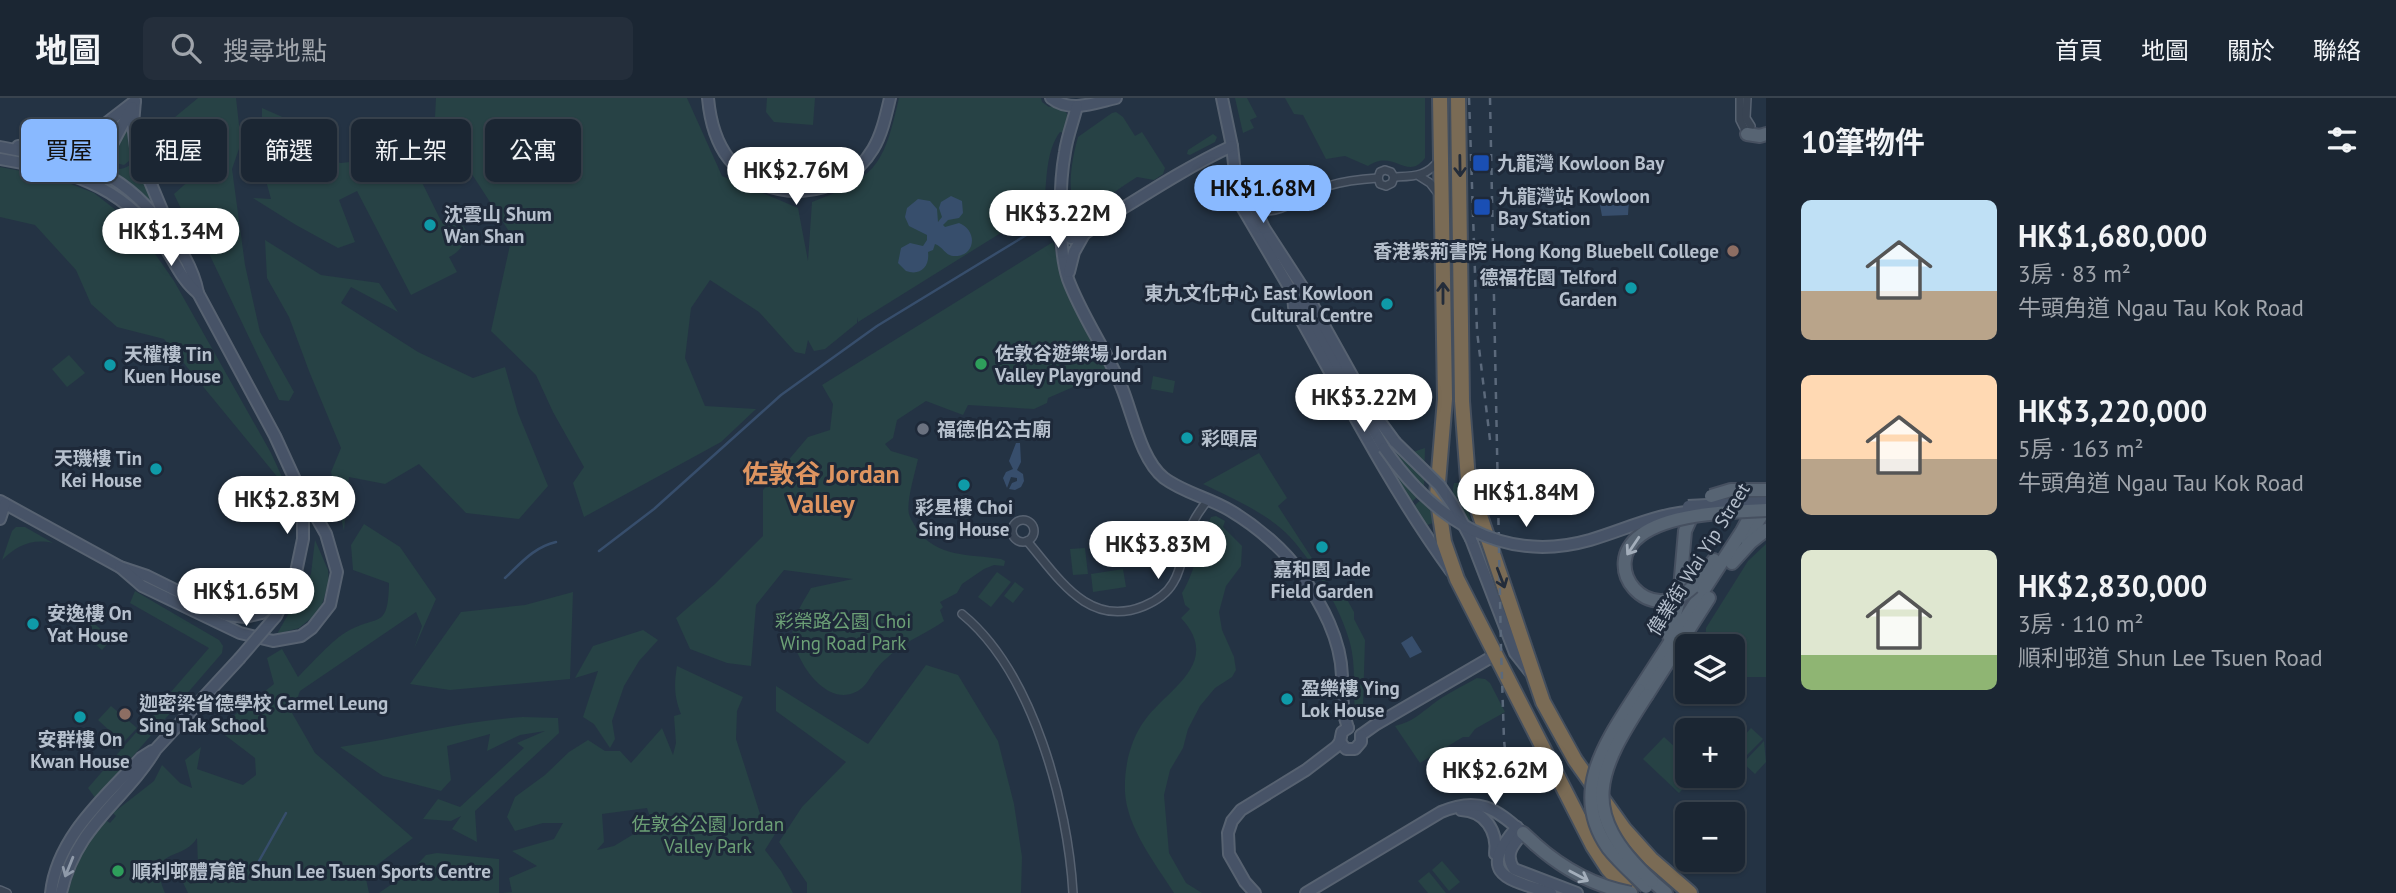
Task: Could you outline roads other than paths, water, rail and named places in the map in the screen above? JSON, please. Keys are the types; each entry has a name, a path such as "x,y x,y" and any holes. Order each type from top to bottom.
{"highway":[{"path":"1440,98 1445,399 1437,495 1444,542 1457,579 1593,846 1608,869 1630,893"},
{"path":"1458,98 1462,389 1467,471 1476,509 1543,702 1557,730 1624,829 1651,859 1690,893"}],"main road":[{"path":"708,98 714,132 731,161 758,182 780,190 798,191 816,190 832,184 859,166 878,140 890,98"},
{"path":"1051,98 1065,106 1116,98"},
{"path":"1222,98 1232,146 1238,200 1293,294 1327,341 1391,450 1427,494 1458,519 1502,538 1540,543 1568,541 1672,508 1765,499"},
{"path":"0,147 40,145 86,138 136,99"},
{"path":"117,134 136,99"},
{"path":"120,567 142,586 181,606 240,634 272,640 292,639 312,628 330,605 337,572 326,534 297,484 275,436 198,293 195,278 175,242 136,148 133,124 136,99"},
{"path":"1077,106 1064,153 1062,226 1064,263 1068,278 1118,380 1139,438 1155,470 1166,480 1231,511 1278,547 1306,581 1328,621 1339,650 1342,676 1341,710 1348,728"},
{"path":"1062,226 1071,238 1084,234 1199,162 1232,146"},
{"path":"0,147 21,151"},
{"path":"0,159 21,164"},
{"path":"1236,177 1243,183 1266,231 1303,289 1327,341"},
{"path":"92,182 136,211 162,242 186,284 198,293"},
{"path":"116,182 136,195 175,242"},
{"path":"1062,226 1105,219"},
{"path":"1068,278 1074,252 1084,234"},
{"path":"1293,294 1294,307 1376,451 1431,542 1457,579"},
{"path":"1366,410 1440,486 1453,505 1471,539 1515,653 1536,680"},
{"path":"1366,410 1388,454 1429,502 1465,527 1501,542 1537,546 1564,545 1672,513 1741,511"},
{"path":"61,893 69,865 85,836 103,812 276,616 295,577 303,539 297,484"},
{"path":"1664,653 1679,600 1685,531 1695,510 1717,493 1738,489 1765,499"},
{"path":"1765,499 1747,513 1706,571 1685,595 1671,601 1657,602 1645,598 1634,589 1627,576 1625,562 1632,543 1641,535 1653,528 1688,518 1741,511 1765,499"},
{"name":"偉業街 Wai Yip Street","path":"1643,693 1686,634 1732,563 1765,499"},
{"name":"偉業街 Wai Yip Street","path":"1643,693 1664,653 1765,499"},
{"path":"0,519 3,503 120,567 147,576 216,611 236,617 262,613 290,590"},
{"path":"1732,563 1766,530"},
{"path":"1362,735 1495,655"},
{"path":"1643,693 1613,731 1596,765 1591,800 1605,843 1620,861 1650,887 1666,893"},
{"path":"1348,728 1356,729 1362,735 1362,742 1355,749 1346,749 1340,741 1340,734 1348,728"},
{"path":"1255,893 1245,882 1229,854 1227,832 1232,821 1241,810 1306,770 1340,741"},
{"path":"51,893 56,865 70,839 141,758 156,749"},
{"path":"1306,893 1441,812 1458,805 1481,805 1496,811 1579,876 1605,887 1630,893"},
{"path":"1441,812 1465,810 1483,817 1495,835 1499,866 1504,875 1511,881 1551,893"},
{"path":"1499,866 1501,848 1520,830"},
{"path":"1520,830 1509,853 1509,862 1514,869 1573,891"}],"street":[{"path":"1740,98 1740,120 1760,132"},
{"path":"1746,98 1746,118 1760,132"},
{"path":"1266,231 1269,221 1278,210 1306,194 1331,185 1378,178 1380,172 1385,170 1391,172 1394,177 1419,176 1431,169 1441,156"},
{"path":"1419,176 1434,187 1442,200"},
{"path":"1253,207 1265,212 1278,210"},
{"path":"1027,541 1069,592 1079,599 1090,605 1114,611 1139,608 1159,598 1173,584 1181,566 1191,526 1208,500"},
{"path":"962,614 975,624 997,651 1017,686 1040,739 1065,822 1073,893"},
{"path":"0,890 7,893"}],"water":[{"path":"951,196 962,201 963,213 959,218 948,220 943,225 945,227 959,223 965,227 972,237 970,249 966,253 953,256 935,244 933,250 928,252 923,269 916,272 906,271 898,263 901,248 910,243 923,246 927,240 927,235 909,226 905,217 907,208 918,199 930,201 937,209 938,222 942,217 939,208 941,202"},
{"path":"1599,200 1629,200 1628,215 1602,216"},
{"path":"1016,443 1020,443 1021,462 1017,470 1023,474 1024,481 1021,487 1015,490 1009,489 1017,478 1011,477 1007,488 1003,478 1006,472 1013,469 1009,461"},
{"path":"1412,636 1422,652 1410,658 1401,643"}],"waterway":[{"path":"599,551 654,509 781,395 877,326 1051,220"},
{"path":"505,578 534,552 556,542"},
{"path":"259,861 286,813"}],"railway":[{"path":"1469,98 1477,331 1490,440"},
{"path":"1490,98 1501,648 1508,777"}],"place":[{"name":"九龍灣 Kowloon Bay","path":"1481,163"},
{"name":"九龍灣站 Kowloon Bay Station","path":"1482,207"},
{"name":"沈雲山 Shum Wan Shan","path":"430,225"},
{"name":"香港紫荊書院 Hong Kong Bluebell College","path":"1733,251"},
{"name":"德福花園 Telford Garden","path":"1631,288"},
{"name":"東九文化中心 East Kowloon Cultural Centre","path":"1387,304"},
{"name":"佐敦谷遊樂場 Jordan Valley Playground","path":"981,364"},
{"name":"天權樓 Tin Kuen House","path":"110,365"},
{"name":"福德伯公古廟","path":"923,429"},
{"name":"彩頤居","path":"1187,438"},
{"name":"天璣樓 Tin Kei House","path":"156,469"},
{"name":"彩星樓 Choi Sing House","path":"964,485"},
{"name":"嘉和園 Jade Field Garden","path":"1322,547"},
{"name":"安逸樓 On Yat House","path":"33,624"},
{"name":"盈樂樓 Ying Lok House","path":"1287,699"},
{"name":"迦密梁省德學校 Carmel Leung Sing Tak School","path":"125,714"},
{"name":"安群樓 On Kwan House","path":"80,717"},
{"name":"順利邨體育館 Shun Lee Tsuen Sports Centre","path":"118,871"}],"district":[{"name":"佐敦谷 Jordan Valley","path":"821,489"}],"park label":[{"name":"彩榮路公園 Choi Wing Road Park","path":"843,632"},
{"name":"佐敦谷公園 Jordan Valley Park","path":"708,835"}]}
